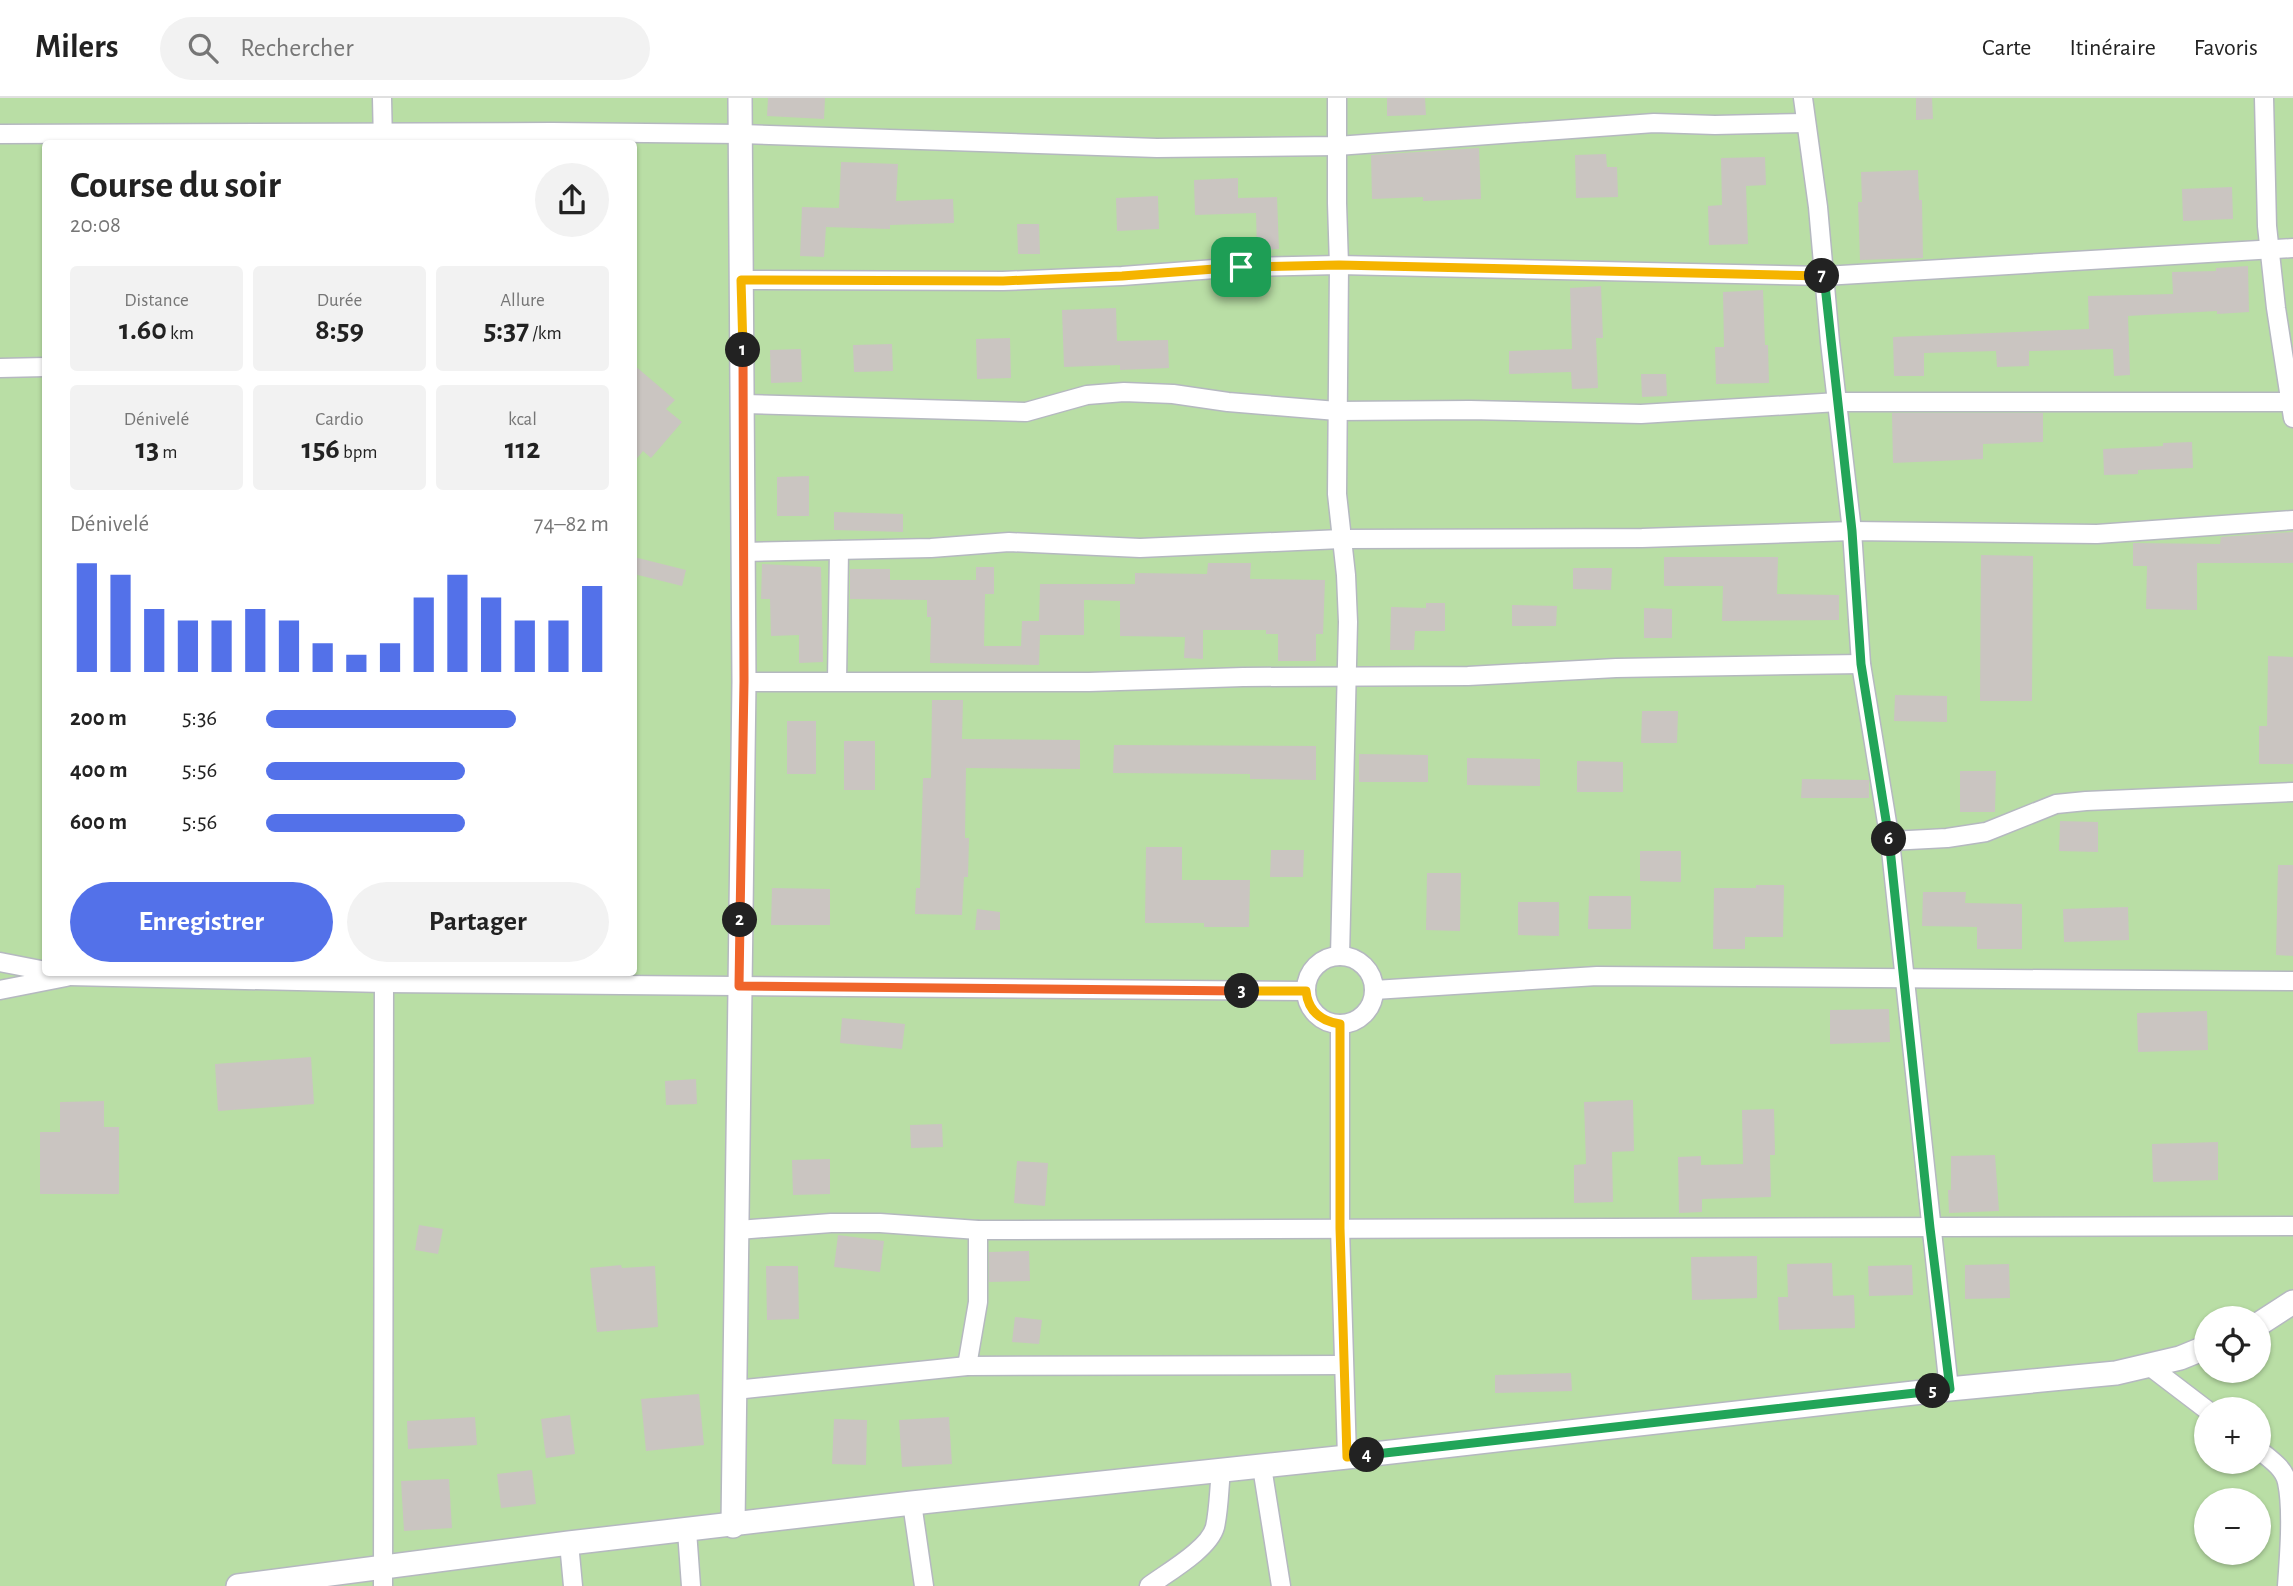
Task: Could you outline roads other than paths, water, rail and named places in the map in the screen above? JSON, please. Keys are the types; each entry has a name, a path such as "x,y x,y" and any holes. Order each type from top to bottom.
{"street":[{"path":"382,98 384,137"},
{"path":"733,1525 744,681 740,98"},
{"path":"1337,98 1337,494 1347,598 1340,956"},
{"path":"1802,98 1818,206 1852,531 1861,664 1889,841 1950,1389"},
{"path":"744,404 1026,412 1087,395 1124,392 1174,394 1228,402 1337,411 1470,410 1641,414 1838,402 2291,410 2269,248 2264,166 2264,98"},
{"path":"0,134 384,137 741,134 1157,148 1337,146 1654,123 1805,123"},
{"path":"741,280 1003,281 1241,267 1339,265 1824,276 2293,248"},
{"path":"0,368 42,368"},
{"path":"744,552 931,548 1009,542 1140,548 1341,539 1642,538 1852,531 2097,534 2293,520"},
{"path":"837,681 839,551"},
{"path":"744,681 1089,682 1244,677 1468,676 1616,668 1861,664"},
{"path":"1889,841 1947,838 1986,832 2056,804 2293,792"},
{"path":"1340,956 1350,958 1367,970 1374,990 1368,1010 1350,1022 1340,1024 1331,1023 1316,1014 1307,999 1306,991 1310,974 1315,967 1340,956"},
{"path":"0,962 42,970"},
{"path":"0,990 53,976"},
{"path":"222,976 739,986 1306,991"},
{"path":"1374,990 1597,976 2293,981"},
{"path":"383,1577 384,978"},
{"path":"1340,1024 1340,1228 1347,1457"},
{"path":"738,1230 831,1223 880,1223 978,1230 2293,1226"},
{"path":"967,1366 978,1302 978,1230"},
{"path":"2271,1316 2293,1302"},
{"path":"238,1586 383,1577 569,1544 912,1503 2116,1373 2194,1352"},
{"path":"735,1390 967,1366 1343,1365"},
{"path":"2148,1366 2194,1400"},
{"path":"2271,1460 2280,1467 2287,1481 2287,1586"},
{"path":"1262,1466 1281,1586"},
{"path":"1149,1586 1210,1537 1215,1527 1221,1471"},
{"path":"912,1503 924,1586"},
{"path":"687,1531 691,1586"},
{"path":"569,1544 573,1586"}]}
